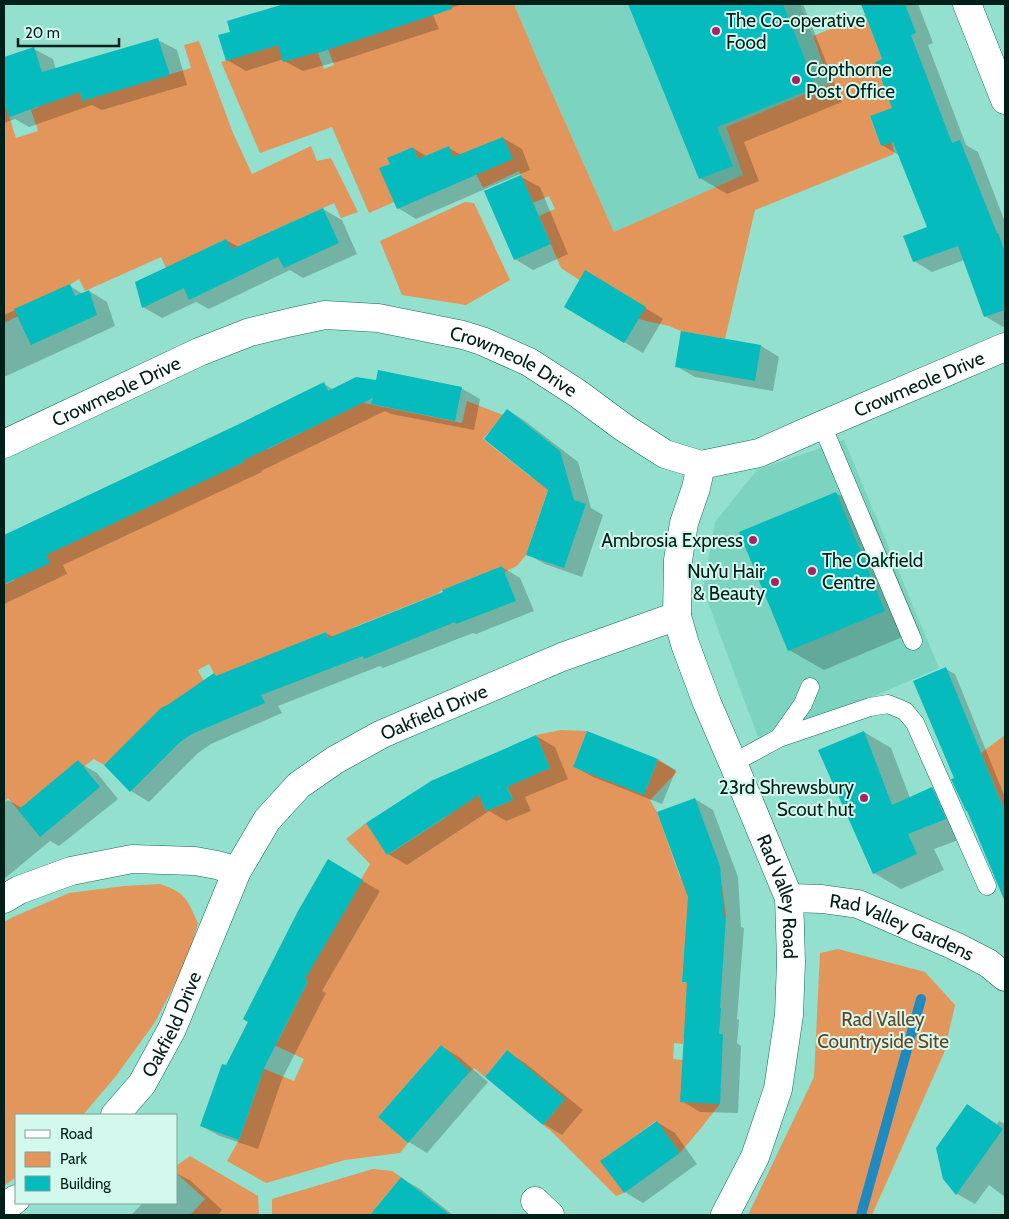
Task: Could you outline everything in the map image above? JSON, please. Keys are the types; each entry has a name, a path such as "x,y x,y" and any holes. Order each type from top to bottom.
{"street":[{"path":"967,4 1005,100"},
{"name":"Crowmeole Drive","path":"4,444 199,352 250,332 325,315 378,318 463,335 482,341 529,362 665,454 701,465 760,453 822,424 1005,347"},
{"name":"Rad Valley Road","path":"701,465 696,488 684,523 678,560 677,616 706,703 789,898 791,962 789,1015 778,1089 755,1157 724,1215"},
{"name":"Oakfield Drive","path":"116,1114 142,1084 172,1029 237,871 267,820 299,785 335,760 382,734 562,657 677,616"},
{"path":"4,899 19,890 72,871 132,859 195,860 237,871"},
{"name":"Rad Valley Gardens","path":"789,898 822,899 858,904 955,946 988,963 1005,977"},
{"path":"4,1208 15,1201"}],"lane":[{"path":"822,424 913,640"},
{"path":"779,738 803,704 810,688"},
{"path":"733,763 779,738 870,707 888,704 905,711 915,722 987,886"}],"shaded area":[{"path":"514,4 800,4 831,84 726,127 744,175 614,232"},
{"path":"844,440 939,668 817,721 758,737 703,589 715,522 757,470"}],"green space":[{"path":"388,4 405,4 406,6 413,4 514,4 614,232 743,175 726,127 830,84 813,36 865,15 882,59 875,62 884,87 898,106 870,117 881,146 892,142 894,154 755,210 725,339 681,331 669,326 638,319 561,268 539,216 555,209 549,196 533,203 519,171 483,188 470,162 453,157 449,147 418,159 413,147 388,158 390,164 380,168 394,202 369,213 332,127 260,153 221,62 278,45 314,42 324,69 334,65 328,49 395,23"},
{"path":"199,41 233,133 252,174 311,146 317,161 331,158 358,212 341,218 334,203 232,249 226,239 166,268 161,257 85,291 79,279 4,323 4,107 6,106 16,138 38,131 31,110 39,107 36,97 76,78 82,100 191,68 184,45"},
{"path":"465,202 474,203 510,280 466,305 402,295 380,241"},
{"path":"467,401 503,415 483,439 531,477 559,481 547,492 526,555 517,566 504,572 502,566 442,590 437,594 354,627 330,641 326,632 257,660 218,681 209,664 198,670 206,686 134,736 104,765 94,759 83,767 78,761 18,810 8,798 4,802 4,585 15,580 9,568 39,539 244,462 238,448 268,449 360,402 462,423"},
{"path":"561,730 587,731 573,767 635,791 646,790 658,759 677,772 650,800 657,812 680,877 692,888 722,886 726,916 687,914 682,982 691,983 683,1044 674,1043 673,1059 683,1060 720,1104 680,1153 656,1121 601,1161 624,1193 616,1196 543,1125 565,1099 506,1051 485,1077 474,1068 464,1078 448,1063 453,1056 441,1045 378,1117 408,1143 400,1153 345,1160 266,1183 227,1161 239,1140 261,1077 262,1068 294,1081 304,1059 272,1044 278,1041 308,981 275,965 345,907 370,864 346,839 366,823 388,855 443,819 478,793 486,811 513,800 507,786 550,768 536,735"},
{"path":"1005,735 1005,812 981,753"},
{"path":"160,884 169,887 185,898 198,923 189,957 155,1022 116,1076 84,1114 15,1114 15,1178 4,1186 4,922 69,893 124,886"},
{"name":"Rad Valley Countryside Site","path":"838,949 925,972 955,1005 944,1053 872,1215 748,1215 814,1077 820,953"},
{"path":"190,1156 258,1196 259,1215 190,1215 205,1199 178,1175 178,1165"},
{"path":"373,1169 392,1171 401,1177 377,1206 388,1215 272,1215 272,1199"}],"building":[{"path":"284,4 451,4 452,9 318,53 283,62 278,45 226,61 218,35 230,32 227,21"},
{"path":"628,4 783,4 816,87 717,127 733,166 699,179"},
{"path":"861,4 905,4 916,33 911,35 952,143 960,140 1005,252 1005,310 984,317 958,246 913,262 903,236 927,227 893,142 881,146 870,116 892,108 875,62 882,59"},
{"path":"158,38 170,75 82,101 80,92 9,117 4,101 4,57 34,47 42,72"},
{"path":"503,137 513,159 397,209 379,168 390,164 387,158 413,147 418,159 449,146 453,157"},
{"path":"521,175 551,244 514,260 484,191"},
{"path":"323,208 339,243 284,268 278,257 189,300 184,288 142,308 135,282 226,239 232,249"},
{"path":"585,270 646,307 624,343 564,307"},
{"path":"70,284 75,296 89,290 97,315 31,345 14,309"},
{"path":"681,331 761,345 755,381 675,367"},
{"path":"378,370 462,387 455,421 371,404 373,398 244,460 244,462 46,555 50,563 4,584 4,535 324,382 328,391 356,377 376,380"},
{"path":"507,409 560,451 574,500 586,504 564,568 526,555 548,490 484,439"},
{"name":"The Oakfield Centre","path":"836,492 885,611 788,651 739,532"},
{"path":"502,566 516,601 456,624 455,622 364,659 363,656 261,695 265,703 192,734 180,742 130,792 104,765 161,708 214,673 216,676 326,632 328,638"},
{"path":"946,667 1005,812 1005,902 967,811 951,779 954,778 913,681"},
{"path":"587,731 658,759 644,795 573,767"},
{"name":"23rd Shrewsbury Scout hut","path":"864,731 892,805 932,787 946,819 908,834 917,854 873,874 818,750"},
{"path":"536,735 550,768 507,787 513,800 486,811 479,795 387,855 366,823 431,781"},
{"path":"78,760 100,787 40,837 18,810"},
{"path":"695,798 720,866 724,916 726,916 719,1034 723,1034 720,1104 680,1102 687,982 682,982 688,897 657,812"},
{"path":"328,859 363,880 305,979 308,981 264,1068 239,1140 200,1126 222,1064 226,1065 248,1022 243,1019 298,911"},
{"path":"441,1045 470,1071 408,1143 378,1117"},
{"path":"507,1050 565,1099 543,1125 485,1077"},
{"path":"967,1104 1003,1129 956,1195 943,1179 936,1148"},
{"path":"657,1121 680,1153 624,1193 600,1161"},
{"path":"401,1177 450,1215 370,1215"}],"waterway":[{"path":"861,1215 921,999"}],"place":[{"name":"The Co-operative Food","path":"716,31"},
{"name":"Copthorne Post Office","path":"796,80"},
{"name":"Ambrosia Express","path":"753,540"},
{"name":"The Oakfield Centre","path":"812,571"},
{"name":"NuYu Hair & Beauty","path":"775,582"},
{"name":"23rd Shrewsbury Scout hut","path":"864,798"}]}
